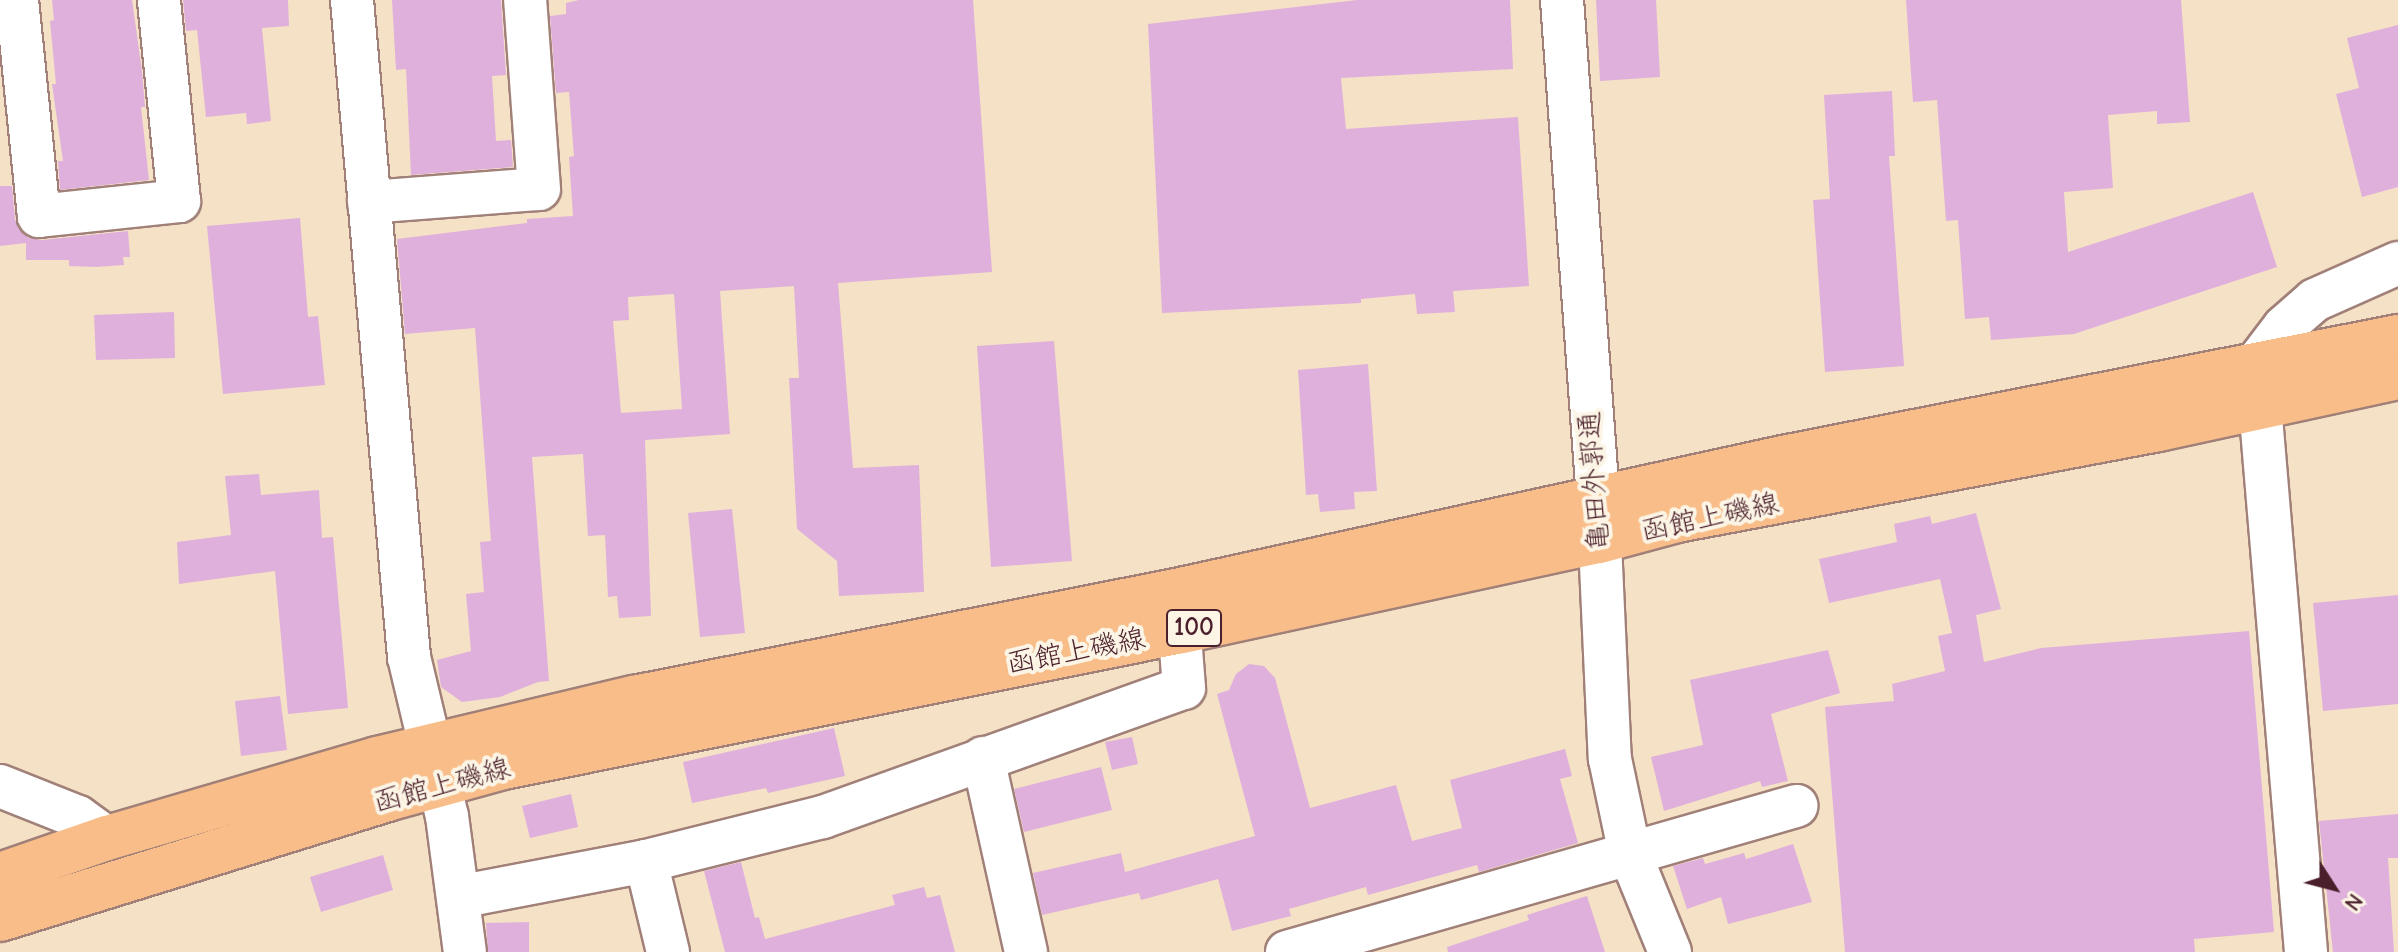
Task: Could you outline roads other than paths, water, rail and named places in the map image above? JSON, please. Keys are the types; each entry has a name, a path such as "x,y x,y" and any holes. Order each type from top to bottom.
{"main road":[{"name":"函館上磯線","path":"0,919 433,766 649,695 1599,541 1677,520 2158,429 2257,386 2398,337"},
{"name":"函館上磯線","path":"1179,611 1598,499 1783,458 2257,386 2398,377"},
{"name":"函館上磯線","path":"0,875 107,838 433,766"}],"street":[{"path":"17,0 16,155 39,216 179,201 159,0"},
{"path":"352,0 409,657 447,816 465,952"},
{"path":"369,202 539,189 525,0"},
{"name":"亀田外郭通","path":"1562,0 1598,499 1610,759 1630,854 1670,952"},
{"path":"2306,952 2257,386 2284,327 2315,300 2398,263"},
{"path":"458,897 646,861 823,817 1184,688 1179,611"},
{"path":"983,758 1026,952"},
{"path":"0,786 78,817 107,838"},
{"path":"1287,952 1796,806"},
{"path":"646,861 668,952"}]}
